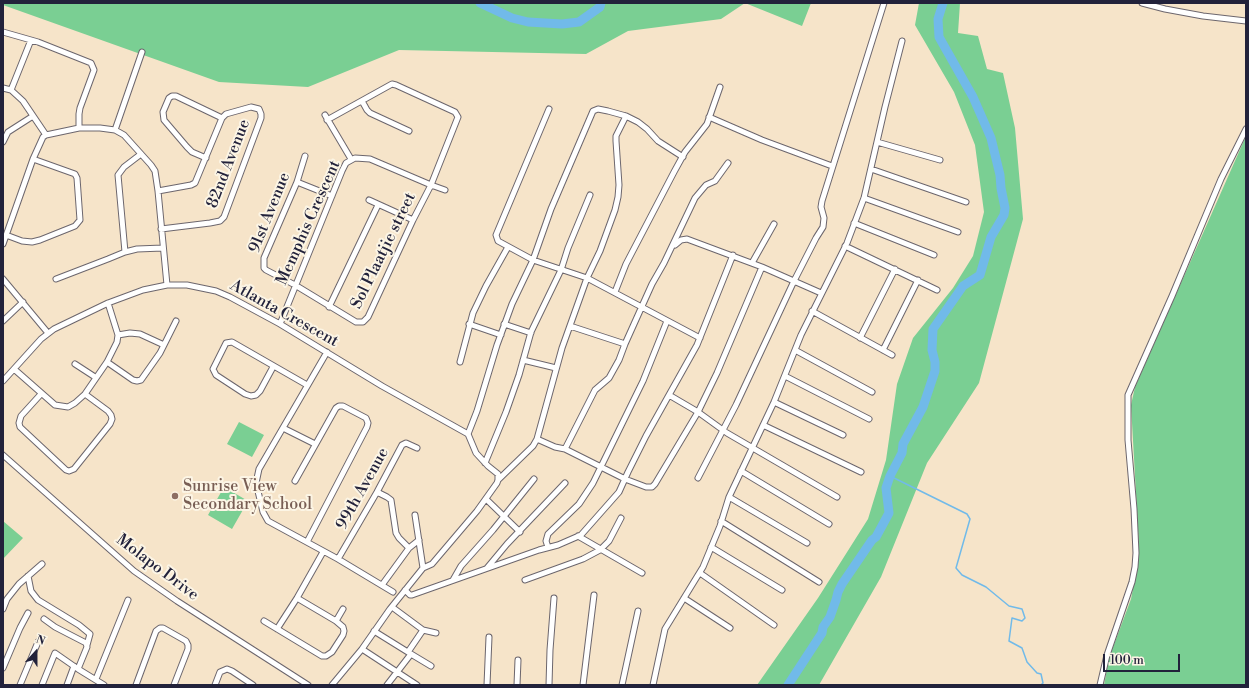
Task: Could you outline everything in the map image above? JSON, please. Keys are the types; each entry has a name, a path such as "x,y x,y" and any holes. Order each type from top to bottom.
{"street":[{"path":"698,478 736,405 794,281 823,227 824,218 821,207 822,200 884,3"},
{"path":"1142,3 1196,15 1246,21"},
{"path":"3,32 88,60 94,66 94,70 78,114 79,128"},
{"path":"11,90 31,40"},
{"path":"653,685 666,628 700,573 729,497 774,402 812,312 846,246 864,198 902,41"},
{"path":"115,130 142,52"},
{"name":"Sol Plaatjie street","path":"295,285 356,322 359,323 366,320 431,185 458,120 457,114 396,85 388,86 362,101"},
{"path":"614,292 626,264 683,157 707,124 720,87"},
{"path":"3,88 11,90 23,101 46,135"},
{"path":"206,158 192,152 187,147 164,120 163,112 169,98 176,96 222,118"},
{"path":"351,159 326,117 362,101 370,113 409,131"},
{"name":"82nd Avenue","path":"158,191 195,183 222,118 226,114 251,107 258,109 261,114 261,118 224,217 220,221 210,223 161,229"},
{"path":"498,480 498,474 476,453 468,434 478,411 504,324 533,260 551,209 593,111 598,109 626,116 638,122 658,141 683,157"},
{"path":"548,110 496,235 498,241 533,260 588,278 700,338"},
{"path":"3,142 8,132 33,116"},
{"path":"332,685 362,649 392,607 423,568 432,564 486,499 498,480 533,446 537,439 556,368 570,326 600,250 618,197 619,185 616,136 626,116"},
{"path":"709,117 762,140 832,166"},
{"path":"3,128 8,132"},
{"path":"3,244 43,137 46,135 79,128 115,130 124,135 155,171 166,285"},
{"path":"1100,685 1107,655 1132,582 1136,553 1128,440 1128,395 1172,296 1221,179 1246,129"},
{"path":"877,142 940,160"},
{"path":"125,252 118,175 141,154"},
{"name":"91st Avenue","path":"295,285 266,270 263,266 264,258 297,182 305,156"},
{"name":"Memphis Crescent","path":"280,324 346,163 355,158 370,158 445,190"},
{"path":"6,235 22,241 32,242 75,226 80,220 77,178 75,174 34,159"},
{"path":"565,449 595,390 609,378 619,360 641,306 696,198 706,186 715,181 728,163"},
{"path":"871,169 966,202"},
{"path":"297,182 332,196"},
{"path":"485,463 501,426 531,333 561,270 568,248 590,195"},
{"path":"864,198 958,232"},
{"path":"368,200 413,220"},
{"path":"329,306 378,205"},
{"path":"854,223 934,255"},
{"path":"752,263 774,224"},
{"path":"672,247 681,240 687,240 733,255 821,293"},
{"path":"846,246 937,290"},
{"path":"460,362 473,313 508,247"},
{"path":"56,280 125,252 137,249 163,248"},
{"path":"405,590 412,595 548,548 578,536 619,492 646,436 700,338 733,255"},
{"path":"537,439 555,447 565,449 625,479 646,487 652,487 698,412 717,373 762,267"},
{"path":"860,338 895,269"},
{"path":"3,279 48,333"},
{"path":"883,350 918,280"},
{"name":"Atlanta Crescent","path":"3,381 54,328 108,303 143,290 166,285 187,285 216,291 230,297 280,324 382,386 468,434"},
{"path":"3,321 23,302"},
{"path":"14,369 55,405 68,407 75,403 85,394 115,348 118,335 108,303"},
{"path":"812,312 892,355"},
{"path":"107,362 133,380 141,380 145,377 164,345 176,321"},
{"path":"548,548 546,540 548,534 579,504 593,483 643,381 667,321"},
{"path":"470,324 500,335"},
{"path":"504,324 531,333"},
{"path":"570,326 625,344"},
{"path":"118,335 130,333 140,334 164,345"},
{"path":"273,367 260,391 256,395 251,396 245,394 216,375 213,369 223,347 226,343 232,342 307,386"},
{"path":"795,350 872,392"},
{"path":"327,352 259,469 256,483 263,512 268,521 338,559 393,592"},
{"path":"523,360 556,368"},
{"path":"75,364 96,377"},
{"path":"785,376 869,419"},
{"path":"41,394 21,416 19,423 20,427 66,470 69,471 74,469 110,424 112,419 108,411 85,394"},
{"path":"669,395 698,412 722,430 837,497"},
{"path":"774,402 843,435"},
{"path":"295,481 333,412 339,406 343,406 366,418 368,423 367,427 307,542"},
{"path":"763,425 861,472"},
{"path":"283,428 315,444"},
{"name":"99th Avenue","path":"338,559 377,492 402,445 406,443 417,448"},
{"name":"Molapo Drive","path":"3,455 134,571 176,601 306,684"},
{"path":"741,471 828,524"},
{"path":"452,580 461,566 504,517 534,479"},
{"path":"487,568 565,483"},
{"path":"377,492 391,500 396,533 409,548"},
{"path":"729,497 808,543"},
{"path":"486,499 520,532"},
{"path":"416,515 423,568"},
{"path":"525,580 583,559 600,550 609,541 621,518"},
{"path":"721,521 818,582"},
{"path":"578,536 642,573"},
{"path":"382,585 409,548 419,540"},
{"path":"711,547 782,590"},
{"path":"277,629 297,598 323,552"},
{"path":"3,609 18,584 42,564"},
{"path":"700,573 774,625"},
{"path":"28,576 31,591 38,600 79,625 90,634 87,645 67,685"},
{"path":"583,685 594,595"},
{"path":"264,621 314,653 326,656 332,652 343,635 343,627 336,621 297,598"},
{"path":"549,685 554,598"},
{"path":"684,598 730,628"},
{"path":"96,679 128,600"},
{"path":"392,607 423,630 436,633"},
{"path":"336,621 343,609"},
{"path":"622,685 638,611"},
{"path":"3,668 28,613"},
{"path":"44,619 59,629 85,641 87,645"},
{"path":"136,685 156,631 160,628 163,628 186,642 188,645 188,649 174,685"},
{"path":"387,685 410,653 423,630"},
{"path":"374,631 431,666"},
{"path":"487,685 489,637"},
{"path":"20,685 38,642"},
{"path":"362,649 417,685"},
{"path":"42,685 55,653 104,685"},
{"path":"517,685 518,660"},
{"path":"215,685 220,672 227,669 253,685"}],"green space":[{"path":"3,3 745,3 721,19 628,31 586,54 399,50 308,87 219,82 3,5"},
{"path":"745,3 811,3 802,26"},
{"path":"919,3 960,3 958,33 978,36 987,69 1003,73 1015,128 1023,219 979,383 927,463 881,577 819,685 757,685 818,598 868,519 886,460 897,384 913,338 953,288 973,256 984,212 975,145 954,92 915,25"},
{"path":"1246,136 1246,685 1104,685 1109,658 1131,599 1139,547 1131,405 1135,387"},
{"path":"239,422 264,435 252,457 227,444"},
{"path":"224,487 248,501 232,529 208,515"},
{"path":"3,521 23,538 3,559"}],"waterway":[{"path":"480,3 512,18 528,22 562,24 579,22 600,7 601,3"},
{"path":"788,685 822,633 823,627 830,617 842,584 872,540 876,537 889,513 886,488 890,476 902,453 903,444 923,407 935,371 935,362 932,350 933,329 963,286 980,275 991,237 1004,215 1005,208 1000,175 991,138 973,97 939,37 938,19 943,3"},
{"path":"890,476 967,514 970,519 956,568 962,575 986,587 1009,606 1022,609 1025,618 1022,621 1012,618 1009,641 1022,648 1027,662 1037,673 1041,674 1043,683 1041,685"}],"place":[{"name":"Sunrise View Secondary School","path":"175,496"}]}
